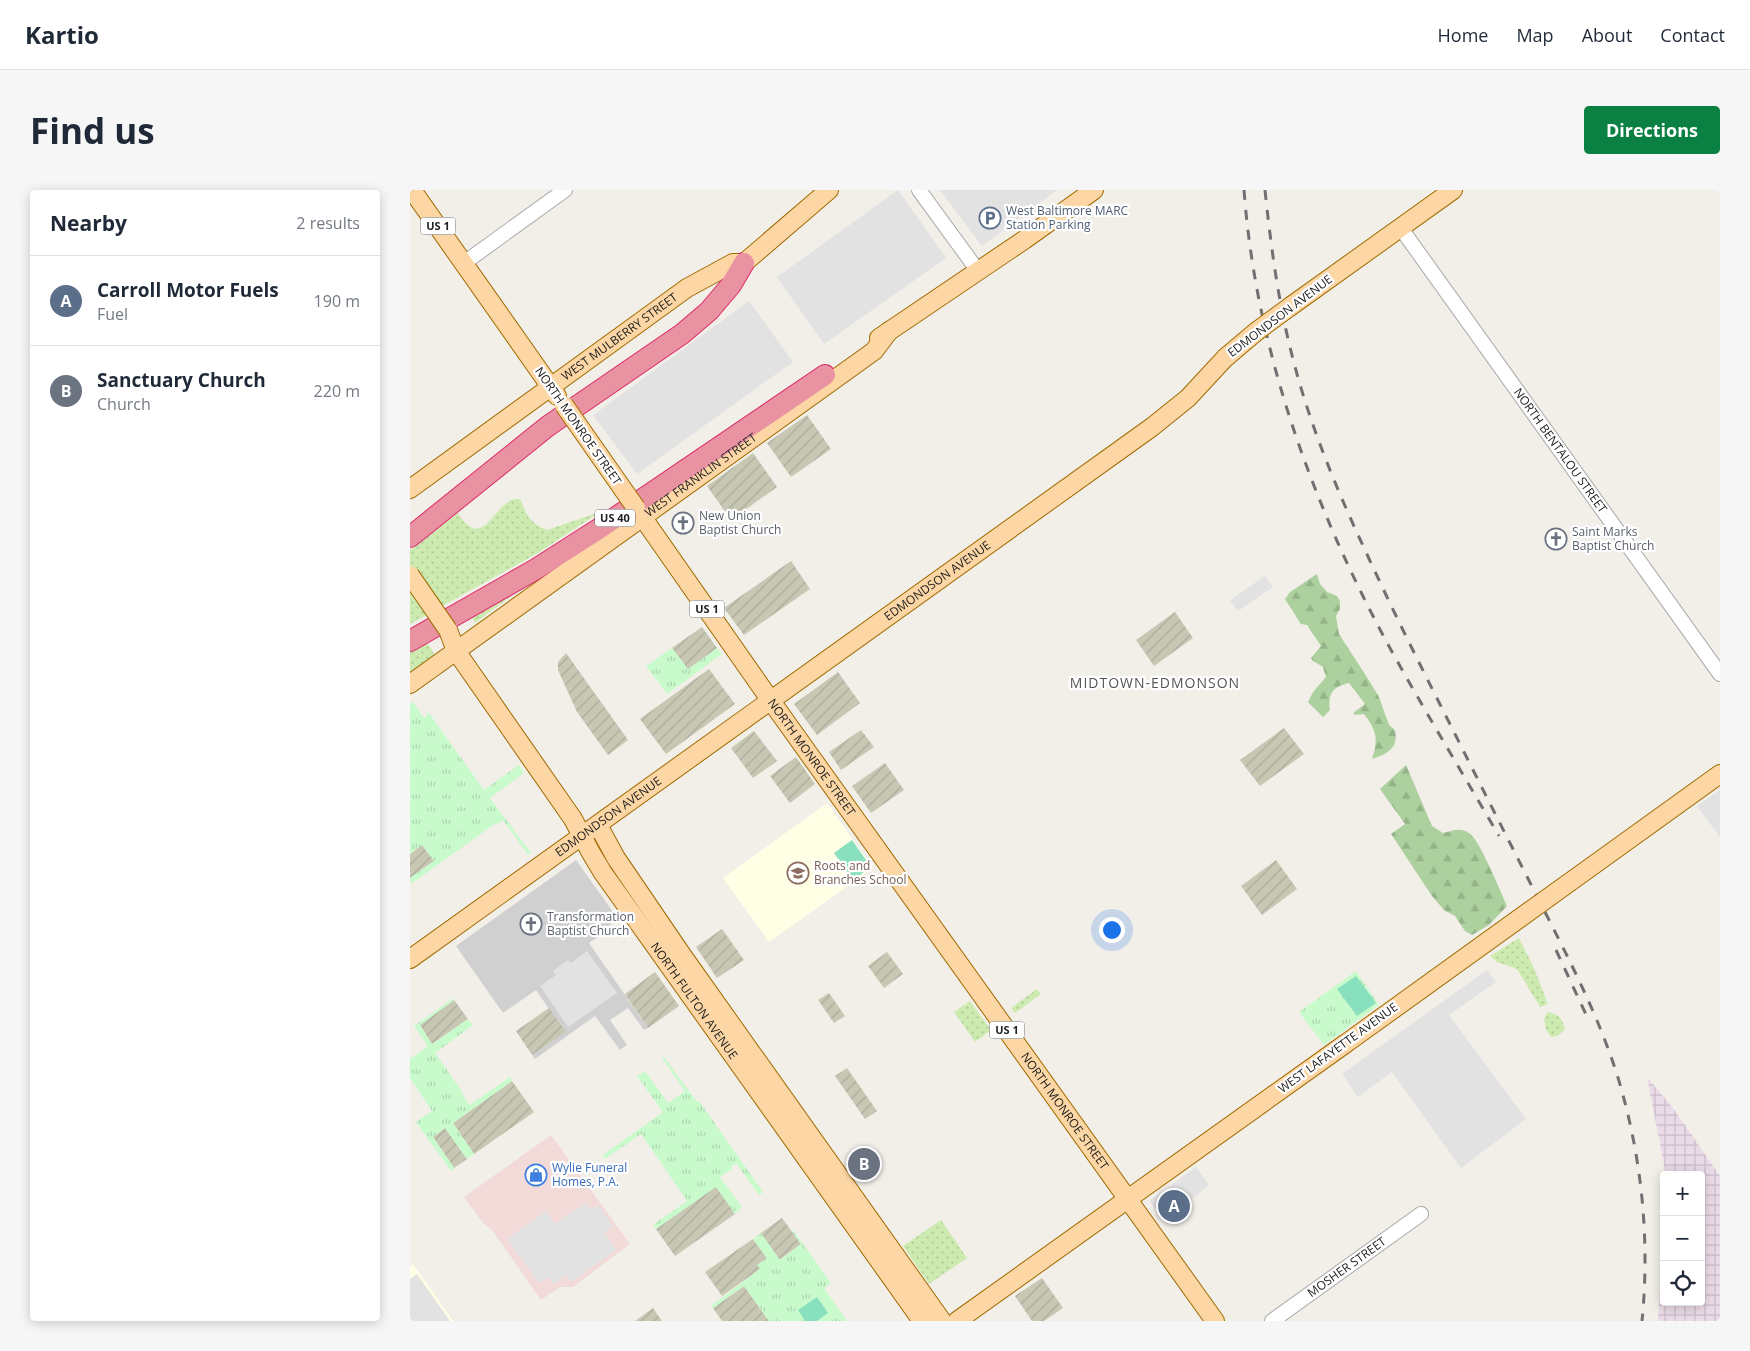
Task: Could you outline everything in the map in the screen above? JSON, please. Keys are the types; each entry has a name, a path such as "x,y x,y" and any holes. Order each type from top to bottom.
{"highway":[{"path":"410,537 548,426 682,334 709,311 731,285 744,263"},
{"path":"410,626 459,603 528,564 806,380 825,375"},
{"name":"US 40","path":"410,641 536,569 597,530 825,375"}],"main road":[{"name":"NORTH MONROE STREET","path":"412,190 771,700 1215,1321"},
{"name":"WEST MULBERRY STREET","path":"410,489 687,288 733,263 744,263 829,190"},
{"name":"WEST FRANKLIN STREET","path":"825,375 1094,190"},
{"name":"EDMONDSON AVENUE","path":"410,959 1152,427 1188,398 1225,358 1256,331 1453,190"},
{"name":"WEST FRANKLIN STREET","path":"410,684 639,512 874,352 889,331"},
{"name":"NORTH FULTON AVENUE","path":"410,575 448,630 456,651 573,819 603,873 922,1321"},
{"name":"WEST LAFAYETTE AVENUE","path":"957,1321 1720,774"},
{"name":"NORTH FULTON AVENUE","path":"598,825 616,858 673,942 942,1321"}],"street":[{"path":"464,263 565,190"},
{"path":"920,190 978,271"},
{"name":"NORTH BENTALOU STREET","path":"1400,227 1720,674"},
{"name":"MOSHER STREET","path":"1272,1321 1421,1214"}],"shaded area":[{"path":"898,190 946,258 824,344 777,277"},
{"name":"West Baltimore MARC Station Parking","path":"940,190 1057,190 982,246"},
{"path":"749,301 793,362 637,474 593,415"},
{"path":"807,415 831,449 791,477 767,443"},
{"path":"753,453 777,487 731,520 707,486"},
{"path":"791,561 810,589 744,635 724,608"},
{"path":"1265,576 1273,587 1238,611 1230,600"},
{"path":"1175,612 1193,638 1154,666 1136,640"},
{"path":"702,627 717,648 688,670 672,648"},
{"path":"566,653 628,740 608,755 577,712 558,670 558,662"},
{"path":"709,669 735,704 666,754 640,719"},
{"path":"838,672 860,703 817,735 794,704"},
{"path":"1284,728 1304,754 1260,786 1240,760"},
{"path":"861,730 874,747 841,770 829,752"},
{"path":"754,731 777,761 753,778 731,748"},
{"path":"796,757 815,784 790,803 770,776"},
{"path":"885,763 904,790 871,813 852,786"},
{"path":"1720,790 1720,837 1697,806"},
{"name":"Roots and Branches School","path":"827,803 873,868 769,942 723,878"},
{"path":"422,845 434,861 410,878 410,854"},
{"path":"576,860 618,919 589,943 648,1028 644,1030 628,1008 610,1020 627,1045 620,1050 595,1016 535,1059 532,1055 565,1032 536,990 503,1013 456,946"},
{"path":"1276,860 1297,889 1262,915 1241,886"},
{"path":"722,929 744,960 717,978 696,947"},
{"path":"587,951 617,993 568,1027 540,986 556,975 553,971 568,960 571,963"},
{"path":"887,952 903,974 884,988 868,966"},
{"path":"1487,970 1496,982 1449,1015 1526,1119 1461,1168 1392,1072 1358,1097 1342,1074"},
{"path":"655,972 679,1006 648,1028 625,994"},
{"path":"829,993 845,1016 834,1023 818,1000"},
{"path":"454,1000 468,1019 432,1044 420,1025"},
{"path":"549,1008 566,1032 532,1055 516,1031"},
{"path":"847,1068 877,1111 865,1119 835,1076"},
{"path":"1647,1077 1673,1108 1720,1176 1720,1321 1658,1321 1660,1284 1660,1306 1705,1306 1705,1171 1665,1171"},
{"path":"512,1081 534,1112 474,1154 453,1123"},
{"path":"445,1128 467,1159 454,1168 433,1137"},
{"path":"551,1135 630,1244 573,1287 560,1287 541,1300 492,1230 483,1223 464,1197"},
{"path":"1196,1167 1209,1185 1189,1201 1181,1190 1155,1209 1149,1201"},
{"path":"716,1186 735,1214 675,1256 656,1229"},
{"path":"586,1203 591,1210 598,1205 613,1226 604,1233 616,1250 571,1282 566,1275 554,1284 549,1277 539,1283 507,1239 546,1211 555,1224"},
{"path":"782,1218 801,1244 779,1260 761,1233"},
{"path":"753,1239 767,1258 760,1269 722,1296 705,1272"},
{"path":"413,1264 453,1321 410,1321 410,1266"},
{"path":"417,1274 450,1321 410,1321 410,1279"},
{"path":"1042,1278 1063,1308 1044,1321 1032,1321 1015,1296"},
{"path":"744,1286 769,1321 722,1321 713,1308"},
{"path":"653,1308 662,1321 635,1321"}],"green space":[{"path":"520,499 529,518 547,530 600,512 538,553 410,624 410,550 458,513 472,528 478,529 490,521 509,501"},
{"path":"619,516 475,623 472,618 464,621"},
{"path":"1317,574 1320,584 1327,592 1337,596 1340,601 1340,609 1336,616 1339,634 1379,697 1389,725 1395,730 1395,741 1391,749 1372,759 1376,740 1374,730 1364,714 1355,715 1353,713 1365,704 1349,683 1332,692 1330,710 1323,717 1308,702 1313,692 1326,677 1323,667 1311,658 1321,646 1307,625 1301,624 1285,599 1290,592"},
{"path":"423,635 435,656 410,674 410,642"},
{"path":"672,648 688,669 717,648 722,654 667,694 646,666"},
{"path":"413,702 424,718 429,713 484,790 519,765 524,773 490,798 531,853 528,855 503,820 496,823 411,884 410,878 434,861 422,845 410,854 410,704"},
{"path":"1406,765 1432,826 1443,833 1463,830 1474,838 1507,906 1489,925 1472,935 1465,931 1455,916 1444,910 1432,896 1391,834 1405,824 1380,789"},
{"path":"852,840 871,867 853,880 834,853"},
{"path":"1519,938 1534,968 1548,1004 1540,1007 1517,969 1497,962 1490,956"},
{"path":"1356,971 1379,1005 1324,1045 1299,1012"},
{"path":"1356,976 1376,1003 1357,1016 1337,989"},
{"path":"1037,989 1041,994 1015,1013 1011,1008"},
{"path":"454,998 454,1000 420,1025 432,1044 468,1019 473,1025 435,1053 462,1094 470,1105 510,1077 512,1081 453,1123 474,1154 467,1159 445,1128 433,1137 454,1168 451,1171 416,1122 432,1111 410,1078 410,1059 428,1046 414,1026"},
{"path":"970,1001 991,1030 975,1042 954,1012"},
{"path":"1548,1012 1560,1017 1563,1022 1565,1029 1558,1036 1551,1037 1546,1030 1544,1019"},
{"path":"664,1057 697,1102 699,1101 763,1192 759,1195 736,1163 731,1167 732,1169 720,1177 742,1207 735,1214 716,1187 656,1229 653,1225 687,1201 641,1134 605,1159 603,1155 663,1112 637,1076 645,1071 668,1103 685,1091 662,1058"},
{"path":"941,1220 967,1258 929,1284 903,1246"},
{"path":"793,1230 831,1283 824,1288 847,1321 769,1321 744,1286 713,1308 711,1306 760,1269 757,1265 767,1258 753,1239 761,1233 780,1260 801,1244"},
{"path":"817,1297 828,1313 817,1321 805,1321 798,1310"}],"railway":[{"path":"1244,190 1261,310 1275,370 1293,428 1314,485 1337,541 1391,650 1499,836"},
{"path":"1265,190 1276,277 1284,320 1308,411 1325,458 1397,618 1577,975 1612,1059 1627,1110 1642,1200 1645,1260 1642,1321"},
{"path":"1556,950 1589,1021"}],"place":[{"name":"West Baltimore MARC Station Parking","path":"990,218"},
{"name":"New Union Baptist Church","path":"683,523"},
{"name":"Saint Marks Baptist Church","path":"1556,539"},
{"name":"Roots and Branches School","path":"798,873"},
{"name":"Transformation Baptist Church","path":"531,924"},
{"name":"Sanctuary Church","path":"864,1164"},
{"name":"Wylie Funeral Homes, P.A.","path":"536,1175"},
{"name":"Carroll Motor Fuels","path":"1174,1206"}],"district":[{"name":"MIDTOWN-EDMONSON","path":"1155,683"}]}
